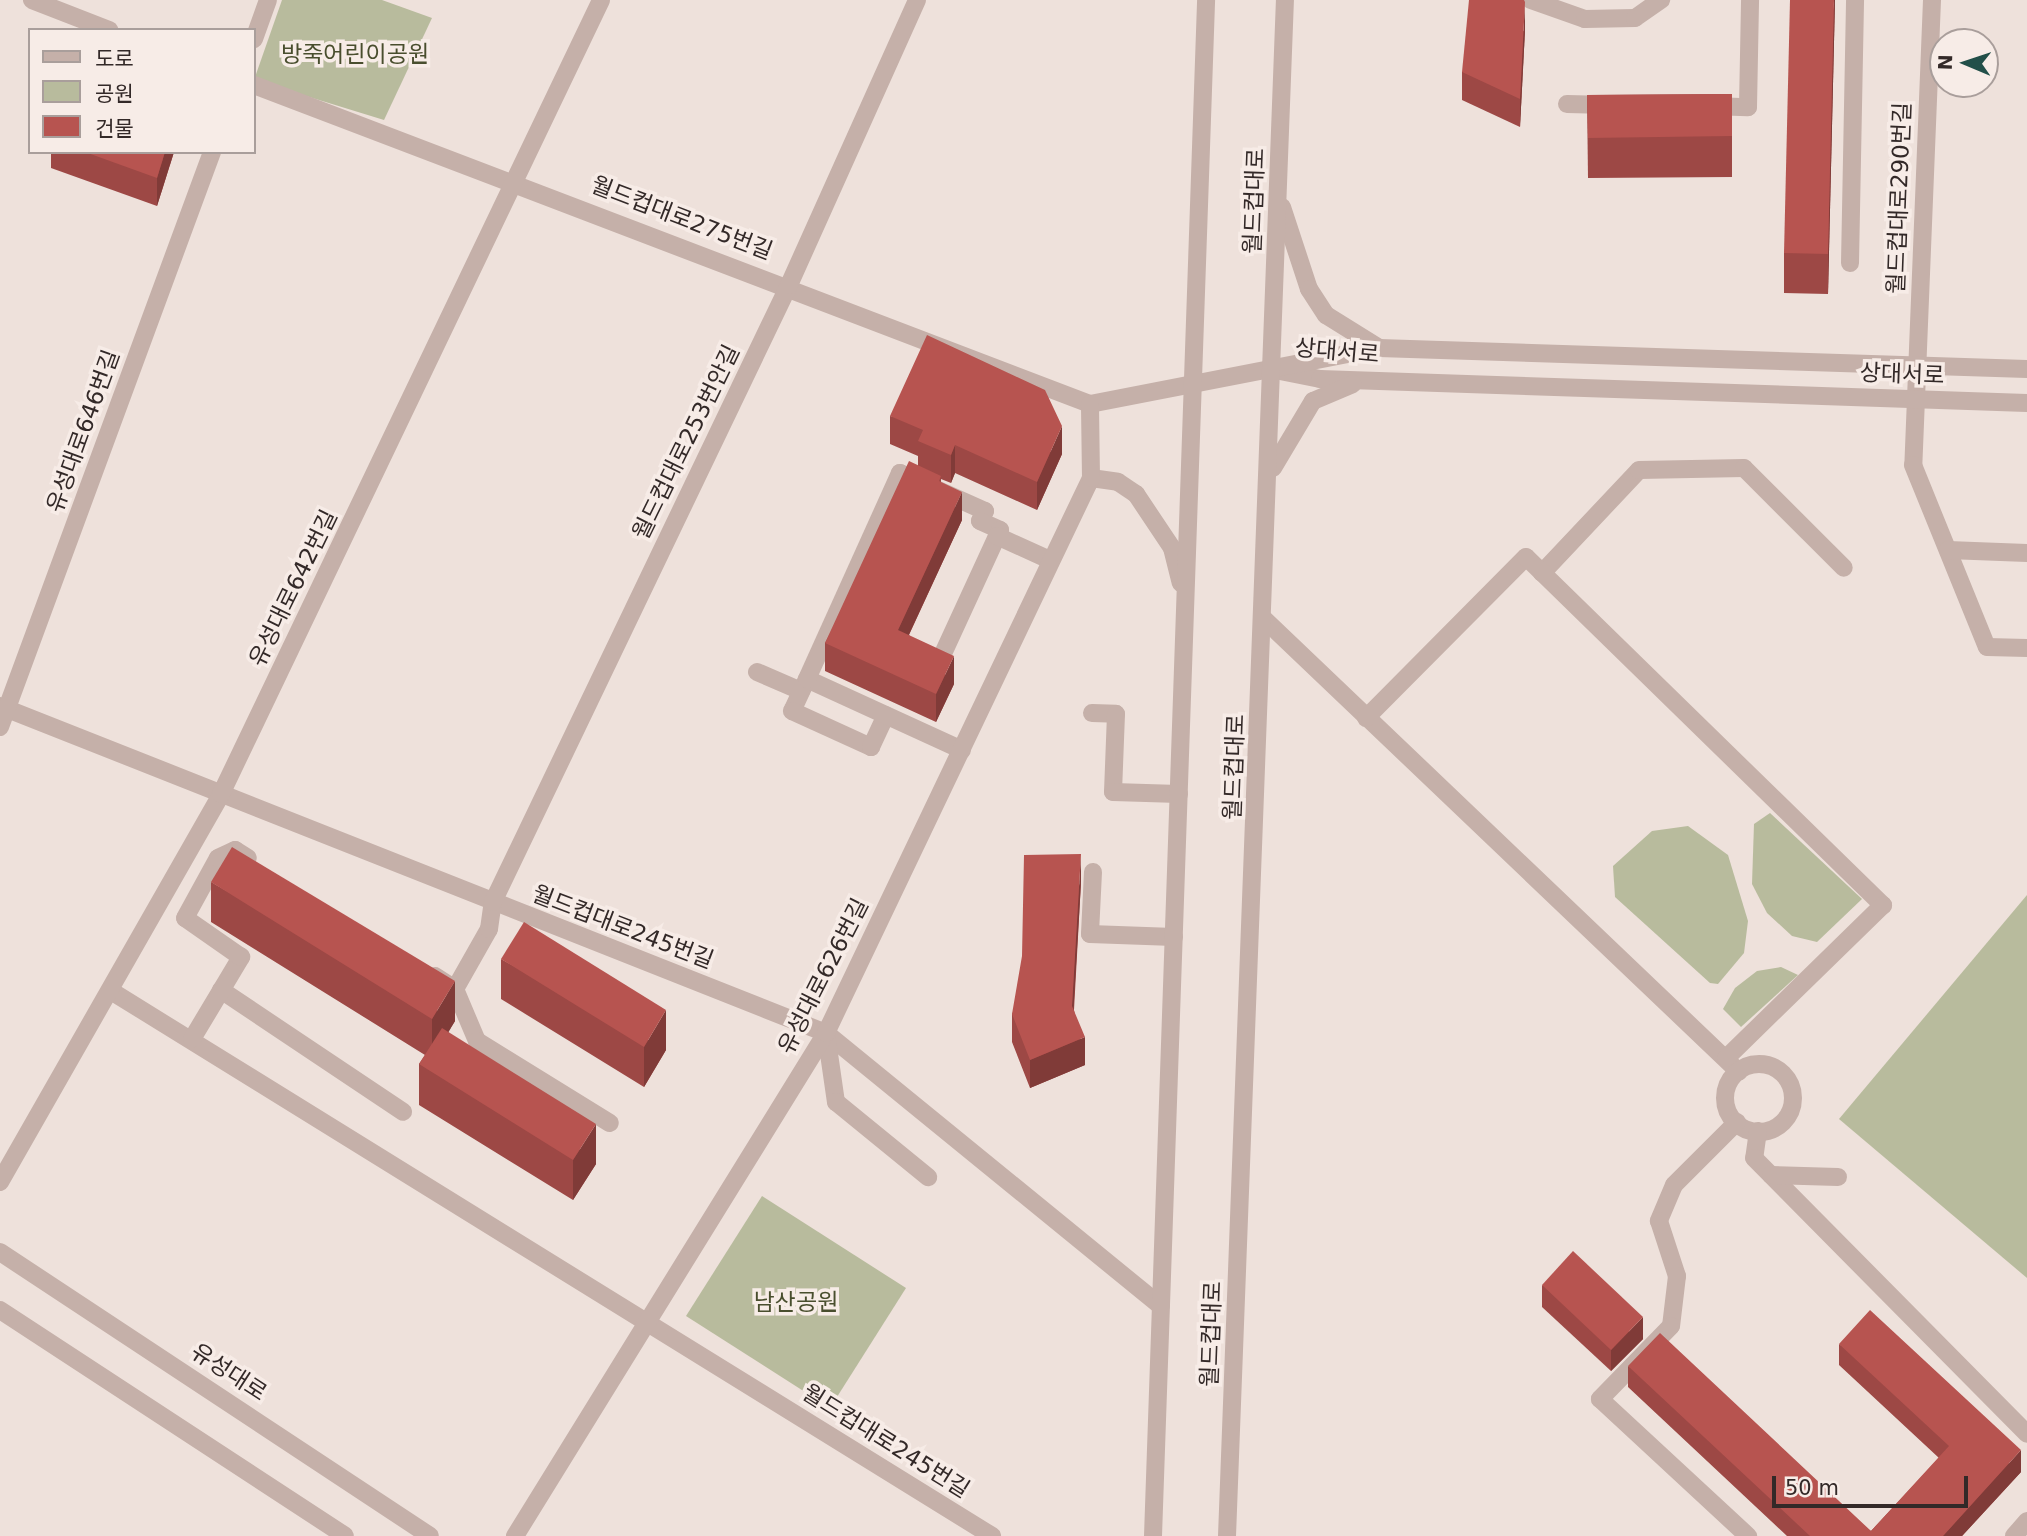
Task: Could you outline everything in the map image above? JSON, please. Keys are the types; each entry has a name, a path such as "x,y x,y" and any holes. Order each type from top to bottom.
{"street":[{"path":"32,0 105,28"},
{"path":"256,33 268,0"},
{"name":"유성대로642번길","path":"0,1182 111,991 220,794 517,180 601,0"},
{"name":"월드컵대로253번안길","path":"455,989 489,929 493,902 789,285 917,0"},
{"path":"1153,1536 1196,384 1206,0"},
{"name":"월드컵대로","path":"1227,1536 1265,619 1285,0"},
{"path":"1531,0 1586,19 1635,18 1661,0"},
{"path":"1692,106 1748,107 1750,0"},
{"path":"1850,263 1855,0"},
{"name":"월드컵대로290번길","path":"1932,0 1913,465 1987,647 2027,649"},
{"name":"월드컵대로275번길","path":"256,86 517,180 1090,404"},
{"path":"1567,104 1636,105"},
{"name":"유성대로646번길","path":"0,727 3,707 211,154"},
{"path":"1278,197 1309,289 1326,315 1379,348"},
{"name":"상대서로","path":"1273,369 1379,348 2027,369"},
{"path":"1090,404 1273,369"},
{"name":"상대서로","path":"1273,369 1370,380 2027,403"},
{"path":"1269,474 1290,429 1313,401 1370,380"},
{"name":"유성대로626번길","path":"515,1536 826,1032 1091,478 1090,404"},
{"path":"1542,573 1639,470 1744,468 1844,568"},
{"path":"886,715 872,747 793,711 900,472 985,511 980,521 1000,530 941,658"},
{"path":"1091,478 1118,482 1146,505 1172,548 1186,604"},
{"path":"998,536 1050,560"},
{"path":"1948,550 2027,553"},
{"path":"1366,718 1526,557 1883,905 1726,1058"},
{"path":"1265,619 1739,1072"},
{"path":"757,672 804,685 886,715 962,750"},
{"name":"월드컵대로245번길","path":"3,707 826,1032 1161,1306"},
{"path":"1092,713 1116,714 1113,792 1179,794"},
{"path":"192,1039 241,957 185,918 218,858 235,850 270,872"},
{"path":"1093,872 1090,933 1174,937"},
{"path":"421,967 455,989 477,1041 610,1123"},
{"path":"221,990 403,1112"},
{"name":"월드컵대로245번길","path":"111,991 992,1536"},
{"path":"826,1032 836,1102 928,1177"},
{"path":"1756,1062 1785,1073 1794,1103 1777,1129 1746,1132 1724,1108 1729,1077 1739,1072 1756,1062"},
{"path":"1737,1122 1674,1185 1659,1221 1677,1276 1671,1326 1601,1399 1748,1536"},
{"path":"1758,1131 1754,1158 2024,1424"},
{"path":"1770,1175 1838,1177"},
{"name":"유성대로","path":"0,1252 430,1536"},
{"path":"0,1310 345,1536"},
{"path":"2014,1536 2027,1521"}],"green space":[{"name":"방죽어린이공원","path":"282,0 382,0 432,18 384,120 256,81"},
{"path":"1770,813 1862,899 1817,942 1792,936 1767,913 1752,884 1754,824"},
{"path":"1688,826 1728,855 1748,921 1744,953 1718,984 1710,983 1615,897 1613,866 1652,831"},
{"path":"2027,895 2027,1278 1839,1119"},
{"path":"1781,967 1798,975 1741,1027 1723,1009 1735,988 1757,971"},
{"name":"남산공원","path":"762,1196 906,1288 830,1408 686,1316"}],"building":[{"path":"1469,0 1524,0 1520,99 1462,72"},
{"path":"1790,0 1834,0 1828,254 1784,253"},
{"path":"1732,94 1732,136 1588,138 1587,95"},
{"path":"91,154 164,154 157,178"},
{"path":"927,335 1045,390 1062,426 1037,482 955,445 951,455 918,441 923,430 890,416"},
{"path":"909,461 941,476 939,481 962,492 898,630 954,656 936,694 825,643"},
{"path":"232,847 455,981 432,1019 211,882"},
{"path":"1081,854 1072,1006 1085,1037 1030,1060 1012,1014 1022,956 1024,855"},
{"path":"524,922 666,1010 644,1047 501,959"},
{"path":"442,1028 596,1124 573,1160 419,1064"},
{"path":"1573,1251 1643,1317 1611,1350 1542,1285"},
{"path":"1870,1310 2021,1450 1943,1536 1810,1536 1628,1366 1660,1333 1871,1531 1949,1446 1839,1344"}]}
